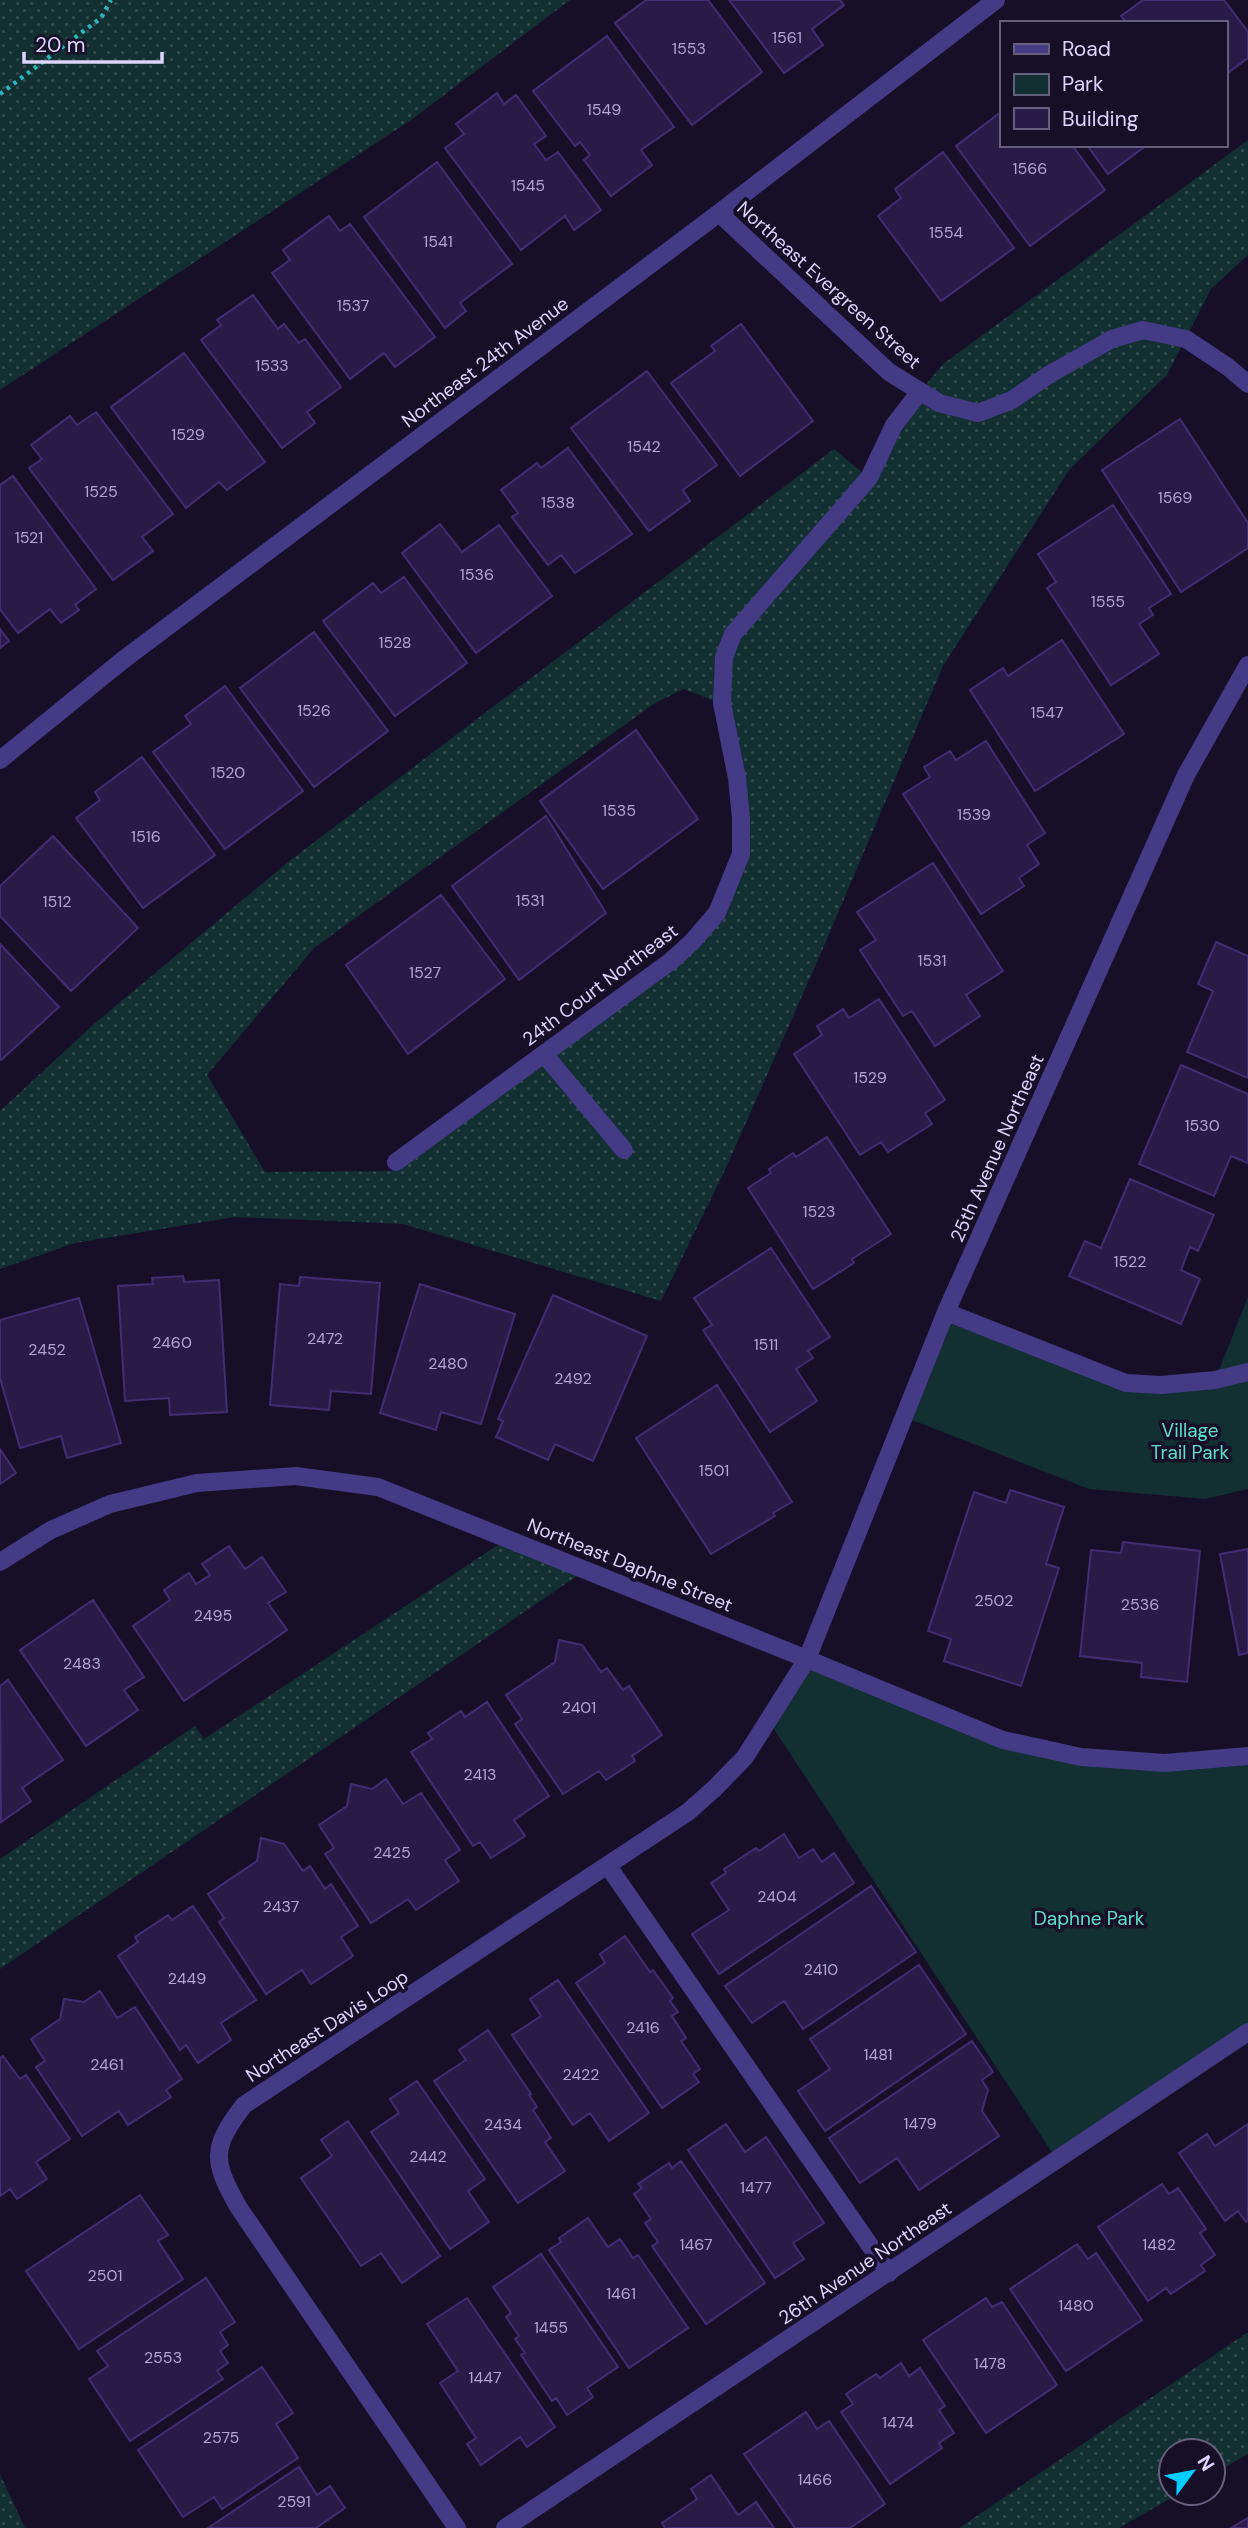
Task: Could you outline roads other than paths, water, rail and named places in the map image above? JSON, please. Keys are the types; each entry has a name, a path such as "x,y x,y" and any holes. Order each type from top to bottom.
{"street":[{"name":"Northeast 24th Avenue","path":"0,760 123,660 719,214 996,0"},
{"name":"Northeast Evergreen Street","path":"719,214 889,372 939,403 978,412 1012,400 1050,374 1112,339 1143,330 1186,339 1248,384"},
{"name":"24th Court Northeast","path":"396,1162 671,961 717,914 741,855 737,778 722,703 723,657 733,634 869,478 894,425 919,393"},
{"name":"25th Avenue Northeast","path":"807,1659 946,1312 1186,775 1248,665"},
{"path":"544,1054 624,1150"},
{"path":"946,1312 1126,1383 1161,1385 1215,1380 1248,1372"},
{"name":"Northeast Daphne Street","path":"0,1562 51,1530 110,1504 197,1483 296,1476 378,1487 1003,1740 1081,1756 1165,1763 1248,1756"},
{"name":"Northeast Davis Loop","path":"457,2528 239,2208 223,2180 218,2154 224,2131 244,2105 688,1812 745,1757 807,1659"},
{"path":"608,1866 888,2273"},
{"name":"26th Avenue Northeast","path":"505,2528 1248,2032"}],"park label":[{"name":"Village Trail Park","path":"1190,1441"},
{"name":"Daphne Park","path":"1089,1918"}]}
